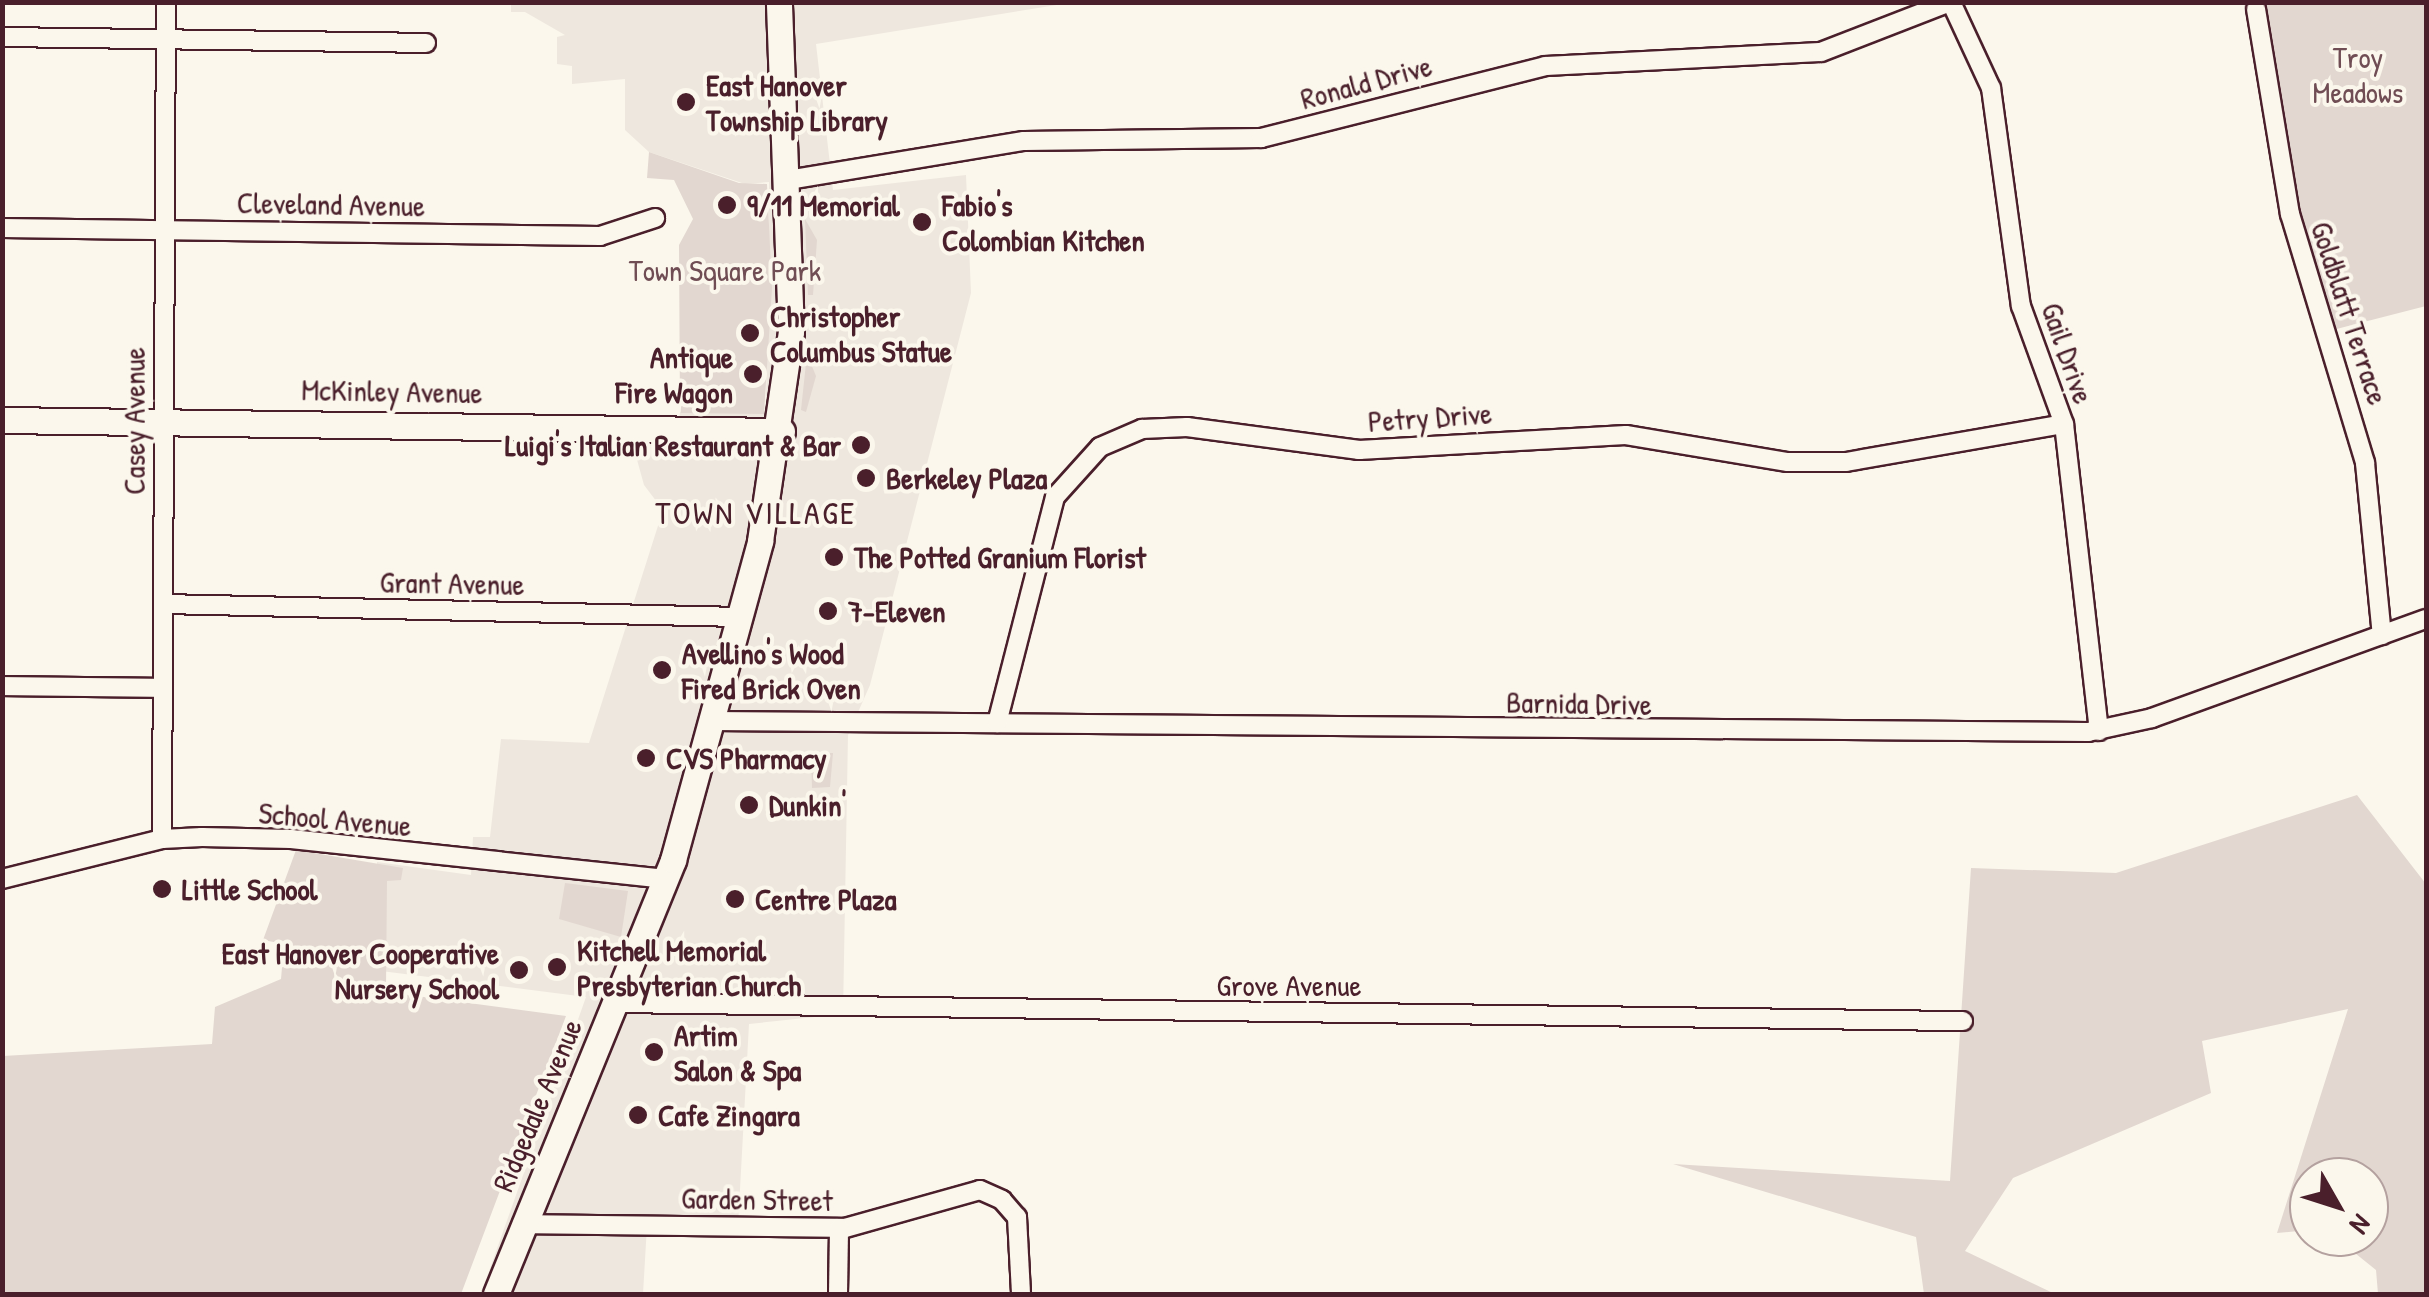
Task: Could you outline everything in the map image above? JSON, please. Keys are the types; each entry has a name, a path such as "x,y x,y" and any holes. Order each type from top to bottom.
{"main road":[{"name":"Ridgedale Avenue","path":"496,1294 666,879 741,617 782,431 791,332 778,2"},
{"name":"McKinley Avenue","path":"2,420 782,431"}],"street":[{"name":"Casey Avenue","path":"162,839 166,2"},
{"name":"Ronald Drive","path":"788,180 1024,141 1262,138 1544,66 1822,52 1951,2"},
{"name":"Gail Drive","path":"1951,2 1991,88 2021,306 2064,424 2099,731"},
{"name":"Goldblatt Terrace","path":"2256,9 2290,214 2365,462 2382,635"},
{"path":"2,37 426,43"},
{"name":"Cleveland Avenue","path":"2,228 600,236 655,218"},
{"name":"Petry Drive","path":"998,723 1055,497 1082,461 1142,428 1187,427 1360,450 1626,435 1788,462 1846,462 2064,424"},
{"name":"Grant Avenue","path":"163,604 741,617"},
{"name":"Barnida Drive","path":"712,721 2099,731 2426,618"},
{"path":"2,686 163,688"},
{"name":"School Avenue","path":"2,879 162,839 290,838 666,879"},
{"name":"Grove Avenue","path":"616,1003 1962,1022"},
{"name":"Garden Street","path":"522,1224 839,1228 959,1191 992,1194 1011,1208 1021,1228 1021,1294"},
{"path":"838,1294 839,1228"}],"shaded area":[{"path":"511,3 1069,3 816,44 833,190 966,175 971,293 870,685 848,735 843,1014 749,1024 738,1226 647,1226 643,1294 481,1294 586,997 381,971 377,862 471,875 473,837 490,837 501,739 589,743 663,510 644,485 631,438 675,440 680,413 766,411 769,182 745,184 649,152 625,130 625,79 572,84 572,66 557,64 557,37 565,35 525,12 511,12"}],"green space":[{"name":"Troy Meadows","path":"2258,3 2426,3 2426,306 2321,333"},
{"name":"Town Square Park","path":"649,152 739,183 767,184 772,288 764,414 680,413 679,245 693,219 674,180 647,178"},
{"path":"805,219 817,240 813,295 808,295"},
{"path":"807,354 816,376 806,412 801,410"},
{"path":"811,753 833,753 830,787 812,788"},
{"path":"2357,795 2426,884 2426,1294 2378,1294 2376,1270 2360,1257 2389,1257 2389,1157 2301,1157 2348,1009 2202,1041 2211,1093 2013,1178 1965,1251 2055,1294 1924,1294 1916,1237 1673,1164 1950,1181 1971,868 2116,873"},
{"path":"296,850 403,868 401,880 387,881 386,988 364,989 566,1016 461,1294 3,1294 3,1056 212,1044 215,1007 281,979 284,944 263,940"},
{"path":"565,883 628,891 621,937 559,919"},
{"path":"2289,1195 2289,1232 2277,1233"}],"place":[{"name":"East Hanover Township Library","path":"686,102"},
{"name":"9/11 Memorial","path":"727,205"},
{"name":"Fabio's Colombian Kitchen","path":"922,222"},
{"name":"Christopher Columbus Statue","path":"750,333"},
{"name":"Antique Fire Wagon","path":"753,374"},
{"name":"Luigi's Italian Restaurant & Bar","path":"861,445"},
{"name":"Berkeley Plaza","path":"866,478"},
{"name":"The Potted Granium Florist","path":"834,557"},
{"name":"7-Eleven","path":"828,611"},
{"name":"Avellino's Wood Fired Brick Oven","path":"662,670"},
{"name":"CVS Pharmacy","path":"646,758"},
{"name":"Dunkin'","path":"749,805"},
{"name":"Little School","path":"162,889"},
{"name":"Centre Plaza","path":"735,899"},
{"name":"Kitchell Memorial Presbyterian Church","path":"557,967"},
{"name":"East Hanover Cooperative Nursery School","path":"519,970"},
{"name":"Artim Salon & Spa","path":"654,1052"},
{"name":"Cafe Zingara","path":"638,1115"}],"district":[{"name":"TOWN VILLAGE","path":"756,513"}]}
